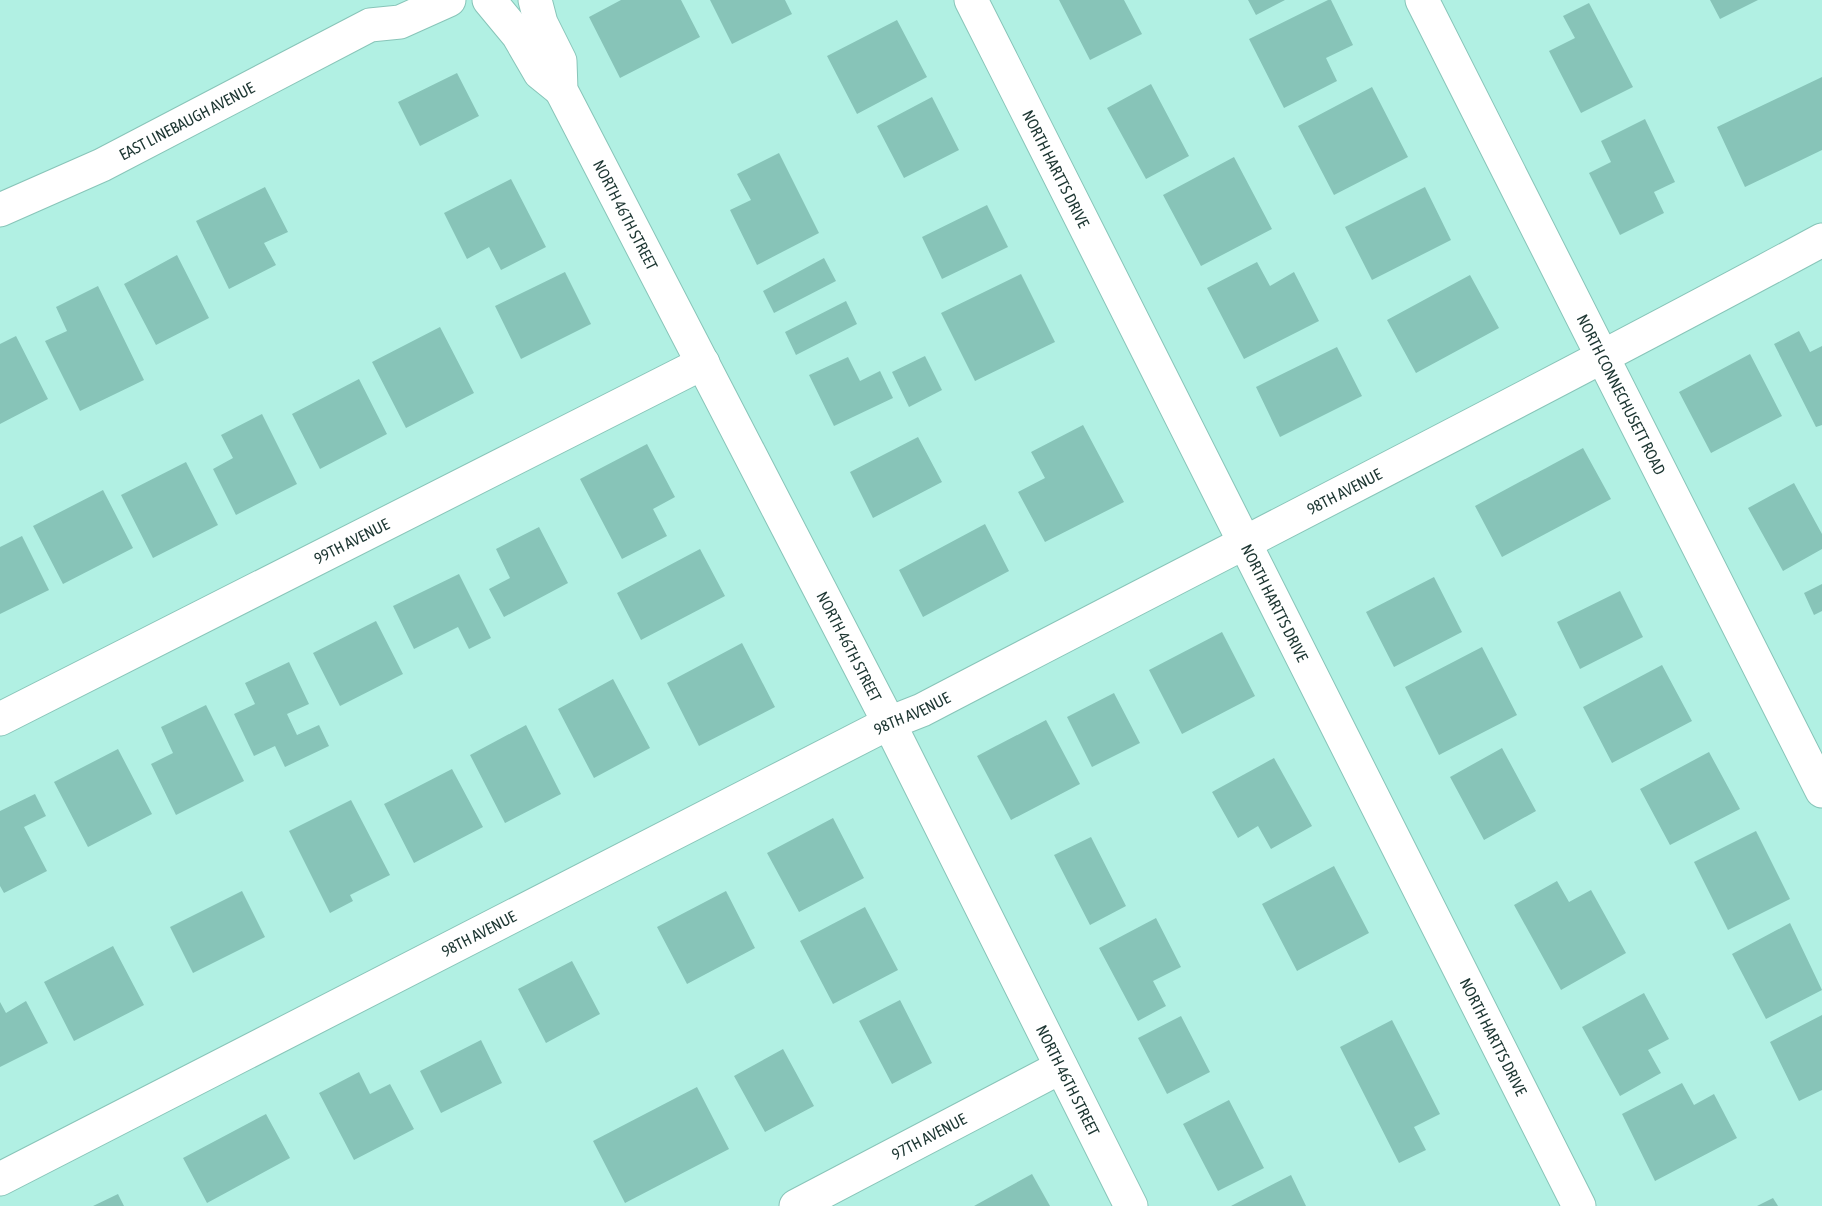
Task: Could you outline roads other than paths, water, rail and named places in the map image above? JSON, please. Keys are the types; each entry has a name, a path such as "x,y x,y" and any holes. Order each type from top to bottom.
{"street":[{"name":"EAST LINEBAUGH AVENUE","path":"0,210 102,165 380,12 400,22 449,0"},
{"name":"NORTH 46TH STREET","path":"489,0 518,34 540,73 561,90 889,723 1131,1206"},
{"name":"NORTH 46TH STREET","path":"535,0 541,23 560,61 561,90"},
{"name":"NORTH HARTTS DRIVE","path":"971,0 1579,1206"},
{"name":"NORTH CONNECHUSETT ROAD","path":"1422,0 1822,791"},
{"name":"98TH AVENUE","path":"0,1179 889,723 922,710 1243,542 1603,358 1822,240"},
{"name":"99TH AVENUE","path":"0,719 703,363"},
{"name":"97TH AVENUE","path":"796,1206 1061,1067"}]}
